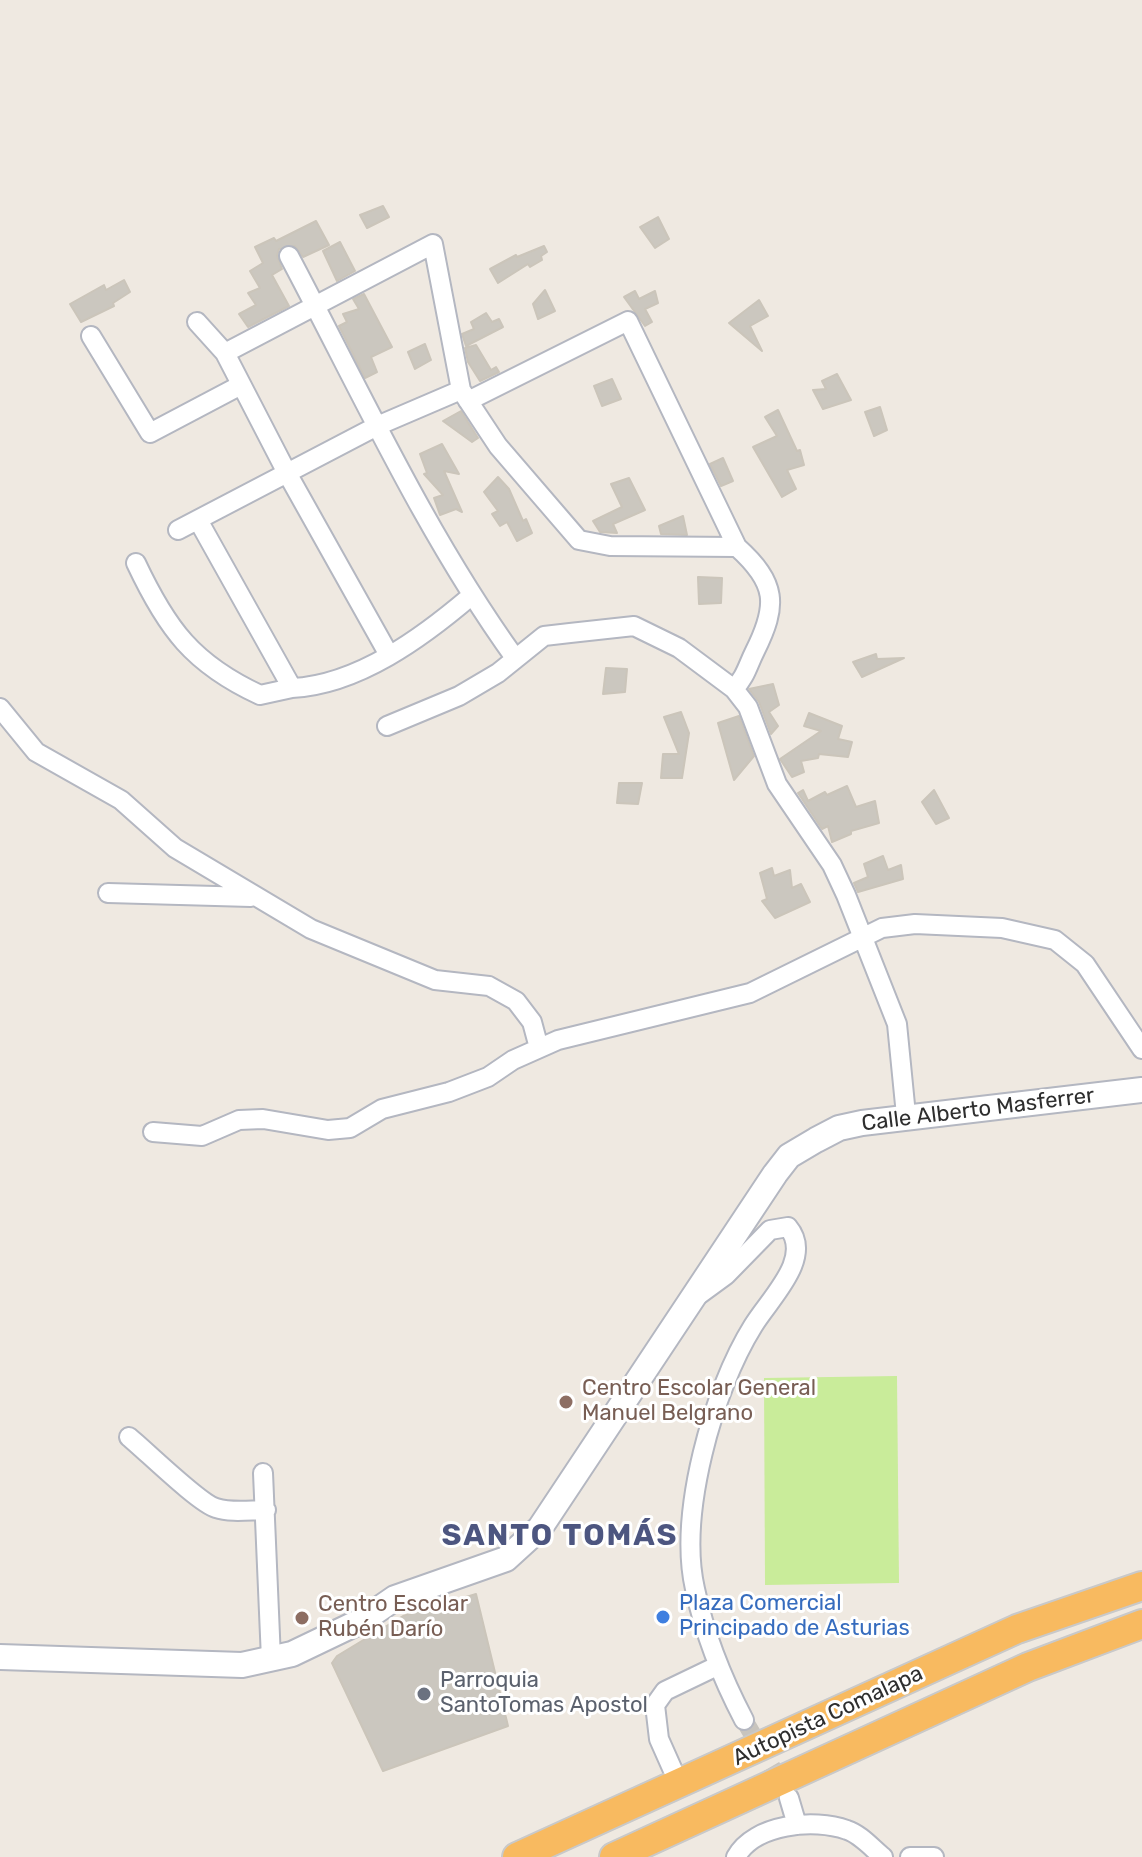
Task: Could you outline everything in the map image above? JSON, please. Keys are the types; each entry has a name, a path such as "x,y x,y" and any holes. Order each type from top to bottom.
{"highway":[{"name":"Autopista Comalapa","path":"517,1857 1017,1629 1142,1586"},
{"name":"Autopista Comalapa","path":"614,1857 1028,1667 1142,1624"}],"main road":[{"name":"Calle Alberto Masferrer","path":"0,1657 182,1666 242,1665 271,1659 329,1638 395,1598 484,1569 518,1551 540,1528 685,1306 789,1156 839,1128 906,1115 1049,1103 1142,1090"}],"street":[{"path":"225,353 433,244 464,396 498,446 579,540 610,546 737,547"},
{"path":"289,256 377,426 471,596 515,658"},
{"path":"178,530 377,426 464,396 628,321 737,547 759,567 773,602 767,628 747,676 734,689"},
{"path":"197,322 225,353 287,473 389,655"},
{"path":"91,336 150,433 241,385"},
{"path":"198,520 292,688"},
{"path":"136,563 176,636 202,663 260,695 309,687 389,655 444,620 471,596"},
{"path":"387,726 459,696 544,636 634,626 679,648 734,689 748,707 777,784 832,865 863,937 897,1024 906,1115"},
{"path":"0,708 36,752 121,800 166,842 254,897 311,929 435,980 489,986 516,1001 532,1022 539,1048"},
{"path":"108,893 254,897"},
{"path":"153,1132 202,1136 239,1120 263,1119 328,1130 350,1128 382,1109 449,1092 488,1077 558,1040 750,993 882,928 940,923 1002,928 1055,940 1085,964 1142,1049"},
{"path":"685,1306 726,1275 770,1230 788,1227 795,1235 799,1247 792,1267 733,1361 709,1426 690,1540 694,1587 717,1666 744,1720"},
{"path":"129,1437 183,1482 201,1503 219,1509 266,1510"},
{"path":"263,1473 271,1659"},
{"path":"679,1784 659,1739 655,1705 665,1691 717,1666"},
{"path":"789,1798 797,1825"},
{"path":"736,1857 742,1847 762,1835 797,1825 826,1825 850,1831 883,1857"},
{"path":"910,1857 934,1857"}],"green space":[{"path":"897,1376 899,1583 765,1585 764,1378"}],"building":[{"path":"383,206 389,217 367,228 360,215"},
{"path":"658,217 669,239 655,248 640,227"},
{"path":"316,221 329,245 303,257 295,246 279,249 277,256 282,269 272,275 289,306 248,327 239,314 256,305 248,293 260,288 250,271 263,263 255,247 274,238 276,241"},
{"path":"340,242 355,271 337,281 323,251"},
{"path":"544,246 547,252 541,256 542,260 530,267 528,264 498,283 490,269 516,255"},
{"path":"124,280 130,292 113,303 114,306 81,322 70,304 104,285 106,290"},
{"path":"545,290 555,311 538,319 533,304"},
{"path":"635,291 639,299 655,291 658,303 645,309 652,322 645,326 624,297"},
{"path":"364,294 392,347 371,357 377,372 365,378 339,326 347,322 343,314 359,309 353,299"},
{"path":"759,300 768,316 750,326 762,351 729,323"},
{"path":"486,313 492,322 499,319 503,327 466,346 462,334 474,329 471,322"},
{"path":"425,344 431,360 415,369 408,352"},
{"path":"476,345 491,370 496,367 499,372 480,381 468,362 465,348"},
{"path":"837,374 851,400 823,409 813,390 826,389 822,381"},
{"path":"612,379 621,399 602,406 594,386"},
{"path":"880,407 887,430 874,436 865,412"},
{"path":"778,410 797,451 800,450 804,465 787,470 796,489 782,497 753,447 777,436 765,417"},
{"path":"461,411 478,438 472,442 443,421"},
{"path":"442,444 459,474 444,471 462,512 456,509 440,515 434,498 443,495 424,474 427,473 420,454"},
{"path":"723,458 733,481 721,486 710,464"},
{"path":"498,477 509,489 523,521 526,519 532,533 517,541 507,522 500,526 492,514 498,511 484,492"},
{"path":"629,478 645,510 613,524 617,533 600,532 593,521 622,507 611,484"},
{"path":"683,516 687,535 661,534 659,526"},
{"path":"698,577 722,578 721,603 699,604"},
{"path":"876,654 877,659 904,658 862,677 853,662"},
{"path":"606,668 627,669 625,692 603,694"},
{"path":"773,684 779,705 769,712 778,726 771,734 759,702 749,689"},
{"path":"681,712 689,733 682,778 661,778 663,754 679,754 664,717"},
{"path":"809,713 842,726 838,739 852,742 848,757 819,754 818,758 801,761 804,772 792,777 780,759 821,731 804,726"},
{"path":"739,716 754,756 734,780 718,723"},
{"path":"619,783 642,783 638,804 617,803"},
{"path":"847,786 856,807 875,801 879,823 851,831 851,834 832,842 828,826 822,829 798,793 803,790 808,801"},
{"path":"934,790 949,818 936,824 922,802"},
{"path":"883,856 888,870 901,865 903,879 858,892 854,883 868,877 864,864"},
{"path":"772,868 774,876 790,870 792,888 801,884 810,902 775,918 762,901 767,899 760,873"},
{"name":"Parroquia SantoTomas Apostol","path":"476,1594 508,1726 383,1771 332,1663 337,1656 403,1616"}],"tunnel":[{"path":"744,1720 784,1788"}],"place":[{"name":"Centro Escolar General Manuel Belgrano","path":"566,1402"},
{"name":"Plaza Comercial Principado de Asturias","path":"663,1617"},
{"name":"Centro Escolar Rubén Darío","path":"302,1618"},
{"name":"Parroquia SantoTomas Apostol","path":"424,1694"}],"district":[{"name":"SANTO TOMÁS","path":"560,1536"}]}
